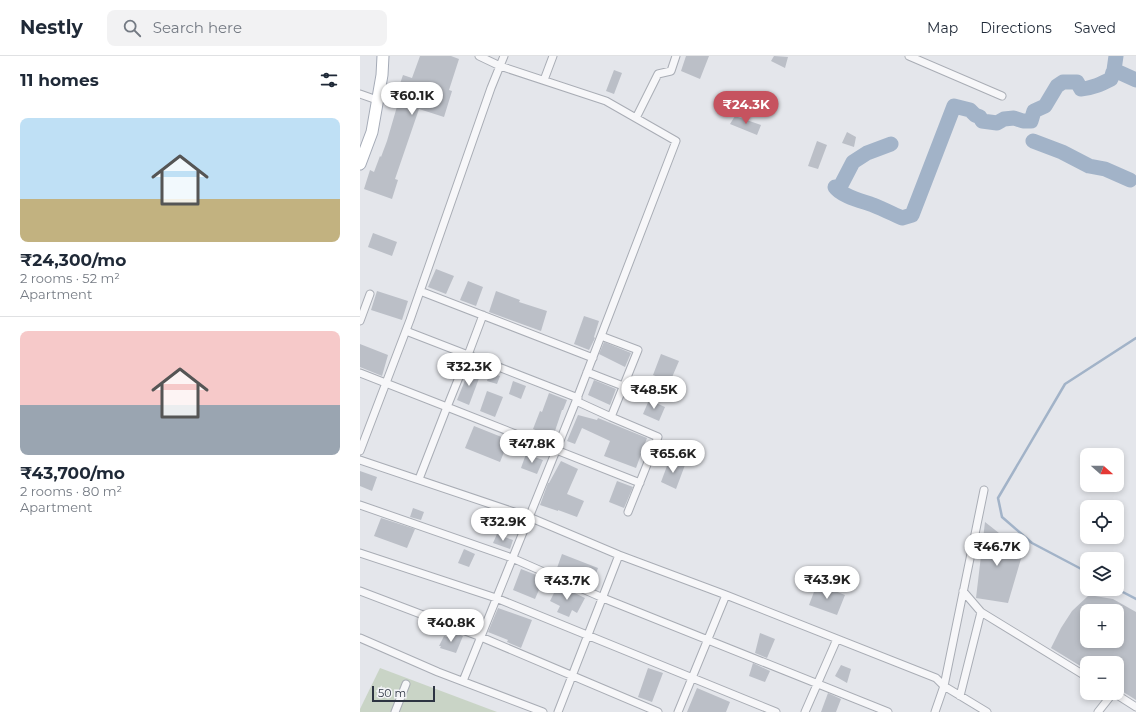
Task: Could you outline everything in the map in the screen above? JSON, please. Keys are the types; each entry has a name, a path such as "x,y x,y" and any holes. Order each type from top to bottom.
{"main road":[{"path":"360,164 372,132 382,75 383,56"}],"street":[{"path":"463,681 577,399 676,141 606,101 500,66 479,56"},
{"path":"360,451 406,331 504,56"},
{"path":"544,80 553,56"},
{"path":"636,118 658,74 671,71 676,56"},
{"path":"909,56 1002,96"},
{"path":"360,94 377,100"},
{"path":"420,291 593,358"},
{"path":"360,322 370,294"},
{"path":"419,479 483,315"},
{"path":"406,331 577,399 611,417 658,437 628,512"},
{"path":"601,336 638,350 611,417"},
{"path":"587,372 623,386"},
{"path":"360,373 640,483"},
{"path":"360,460 529,516 619,555 726,595 936,678 944,686 987,712"},
{"path":"936,712 944,686 984,490"},
{"path":"360,505 512,558 603,598 888,712"},
{"path":"360,553 496,598 776,712"},
{"path":"558,712 571,675 588,636 619,555"},
{"path":"360,591 480,637 658,712"},
{"path":"963,591 981,612 1080,673"},
{"path":"678,712 726,595"},
{"path":"960,696 981,612"},
{"path":"360,638 463,681 543,712"},
{"path":"805,712 837,639"},
{"path":"395,712 406,684"},
{"path":"1098,712 1107,700"},
{"path":"1124,700 1136,707"}],"green space":[{"path":"380,668 497,712 360,712 360,709"}],"building":[{"path":"420,56 451,56 459,59 449,90 452,91 444,117 419,109 395,179 398,180 392,199 364,189 370,170 374,172 387,141 398,103 394,101 403,75 412,78"},
{"path":"686,56 709,56 700,79 681,71"},
{"path":"774,56 788,57 785,68 771,61"},
{"path":"614,70 622,73 614,94 606,91"},
{"path":"735,116 761,125 757,135 730,124"},
{"path":"847,132 856,137 854,147 842,143"},
{"path":"817,141 827,145 818,169 808,166"},
{"path":"373,233 397,242 392,256 368,247"},
{"path":"436,269 454,276 446,294 428,287"},
{"path":"468,281 483,287 476,306 460,300"},
{"path":"377,291 408,301 402,320 371,310"},
{"path":"496,291 520,300 519,302 547,311 541,331 489,312"},
{"path":"584,316 599,321 594,337 595,338 589,350 574,344"},
{"path":"604,342 631,353 625,367 599,354"},
{"path":"360,344 388,355 382,376 360,367"},
{"path":"661,354 679,361 670,382 653,375"},
{"path":"470,368 481,373 469,405 457,400"},
{"path":"490,372 500,376 497,384 487,381"},
{"path":"594,380 616,389 610,405 588,395"},
{"path":"513,381 526,386 521,399 509,394"},
{"path":"487,391 503,397 495,417 480,411"},
{"path":"549,393 567,400 553,437 533,429 540,411 542,412"},
{"path":"649,400 665,407 659,421 643,414"},
{"path":"578,415 597,420 598,418 647,438 636,468 604,456 610,441 582,428 575,444 567,441"},
{"path":"474,426 509,440 500,462 465,448"},
{"path":"526,454 543,460 537,474 521,468"},
{"path":"670,458 685,465 676,489 661,482"},
{"path":"561,461 578,469 567,494 584,501 577,517 540,505 548,483"},
{"path":"360,471 377,477 372,491 360,486"},
{"path":"617,481 633,487 624,508 609,502"},
{"path":"413,508 424,512 421,520 410,517"},
{"path":"381,518 415,529 407,548 374,536"},
{"path":"985,522 1023,552 1008,603 976,598"},
{"path":"497,534 513,540 510,549 493,543"},
{"path":"464,549 475,554 469,567 458,563"},
{"path":"562,554 598,568 593,582 557,568"},
{"path":"521,569 544,578 535,599 513,590"},
{"path":"817,584 845,595 837,615 809,605"},
{"path":"558,585 585,598 577,613 572,610 569,617 557,612 560,606 550,601"},
{"path":"1088,596 1113,599 1122,604 1080,604 1080,648 1124,648 1124,605 1136,612 1136,700 1124,692 1124,656 1080,656 1080,666 1051,648 1072,611"},
{"path":"498,608 532,620 521,648 507,642 508,640 488,632"},
{"path":"455,633 463,636 456,653 440,648 441,646 439,646 444,636 454,636"},
{"path":"760,633 775,639 767,658 755,653"},
{"path":"753,663 770,671 765,682 749,676"},
{"path":"841,665 851,669 847,683 835,676"},
{"path":"648,668 663,673 652,702 638,697"},
{"path":"697,688 730,702 726,712 687,712"},
{"path":"828,693 841,699 836,712 821,712"}],"waterway":[{"path":"1116,56 1114,70 1136,80"},
{"path":"891,144 867,153 853,162 840,187 835,187 847,196 873,205 902,218 912,215 954,106 970,110 975,115 980,117 982,121 997,123 1004,119 1014,118 1023,121 1031,121 1034,111 1045,106 1057,86 1063,82 1077,82 1081,89 1089,88 1111,79 1113,72"},
{"path":"1033,141 1062,152 1089,166 1105,169 1130,180"},
{"path":"1080,568 1032,543 1002,517 998,498 1065,384 1136,338"},
{"path":"1124,593 1136,599"}]}
